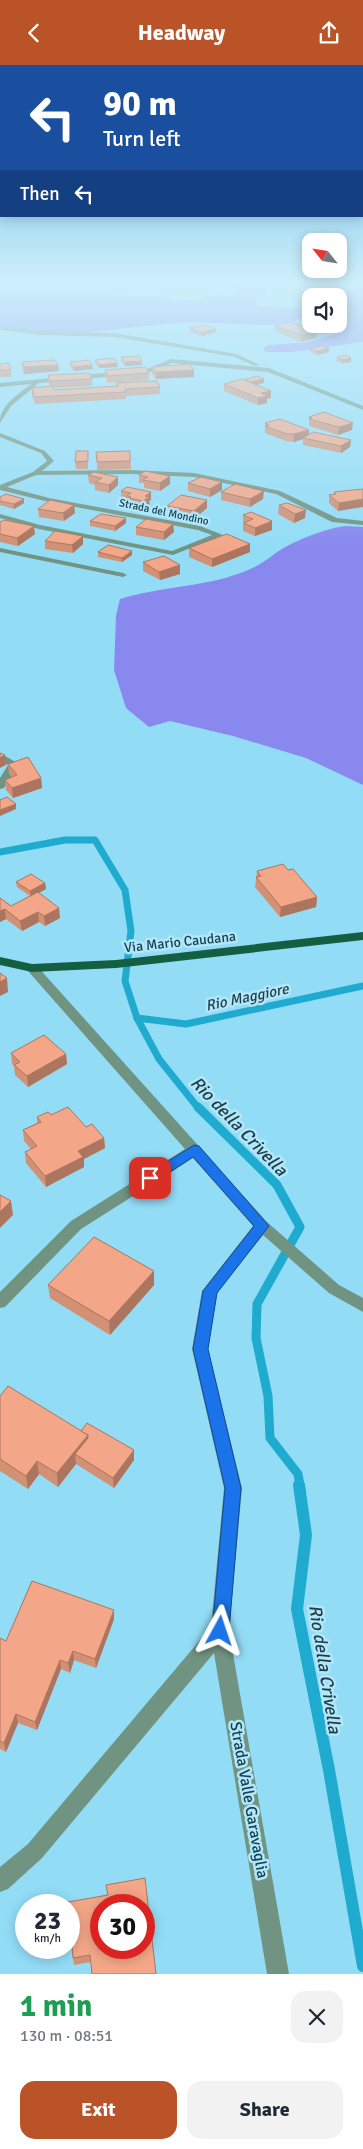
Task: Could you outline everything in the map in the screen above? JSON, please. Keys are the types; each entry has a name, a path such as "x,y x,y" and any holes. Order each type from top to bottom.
{"main road":[{"name":"Via Mario Caudana","path":"0,961 32,968 116,964 363,936"}],"street":[{"path":"0,385 150,370"},
{"path":"269,370 363,408"},
{"path":"0,421 9,405 38,381"},
{"name":"Strada del Mondino","path":"0,435 43,453 51,461 35,473 1,488"},
{"name":"Strada del Mondino","path":"35,473 130,472 194,475 278,492 336,520 354,524 363,523"},
{"name":"Strada del Mondino","path":"0,516 39,527 173,553 219,535 200,528 49,500 1,488"},
{"path":"0,550 123,575"},
{"path":"0,756 14,764 0,787"},
{"path":"32,968 268,1231 334,1289 363,1306"},
{"path":"0,1302 76,1225 194,1150"},
{"name":"Strada Valle Garavaglia","path":"268,1231 210,1291 200,1349 233,1488 220,1631 276,1973"},
{"path":"0,1881 35,1851 220,1631"}],"shaded area":[{"path":"346,526 363,527 363,785 306,758 233,736 170,721 149,727 126,708 114,670 116,616 120,599 233,576 254,567 286,547 311,535"}],"building":[{"path":"105,370 147,370 149,373 108,376"},
{"path":"154,370 192,370 156,372"},
{"path":"90,373 92,379 50,381 48,375"},
{"path":"257,376 264,379 250,382 244,380"},
{"path":"242,379 271,391 261,393 267,396 258,398 224,384"},
{"path":"157,381 160,387 125,389 126,392 34,397 32,388 53,386 54,390 118,386 116,383"},
{"path":"324,412 353,423 339,427 309,419 312,418 309,417"},
{"path":"280,419 309,430 287,434 265,426 269,425 265,423"},
{"path":"313,432 351,440 341,446 303,438"},
{"path":"76,451 88,451 88,461 75,462"},
{"path":"130,451 130,461 97,462 96,452"},
{"path":"145,471 170,476 160,483 143,480 148,477 139,475"},
{"path":"94,472 118,477 109,485 95,482 102,478 88,475"},
{"path":"201,477 222,482 210,489 188,483"},
{"path":"235,484 264,491 250,499 221,492"},
{"path":"127,487 151,492 145,496 149,497 143,501 129,498 131,497 127,496 131,493 121,491"},
{"path":"363,489 363,499 339,503 329,495 336,494 334,492"},
{"path":"6,494 24,499 14,504 0,501 0,497"},
{"path":"181,495 207,500 194,511 167,506"},
{"path":"50,500 74,505 63,513 38,509"},
{"path":"287,503 306,510 295,514 279,505"},
{"path":"251,512 272,521 255,528 244,523 253,519 243,515"},
{"path":"101,514 126,518 115,526 90,521"},
{"path":"146,519 173,524 164,532 136,527"},
{"path":"4,520 34,526 17,538 0,534 0,522"},
{"path":"55,531 83,536 72,545 45,541"},
{"path":"227,534 250,544 212,559 189,548"},
{"path":"108,545 132,551 122,558 98,552"},
{"path":"164,556 180,565 159,572 143,562"},
{"path":"28,757 41,778 12,788 5,780 17,775 8,764"},
{"path":"7,797 16,804 0,810 0,800"},
{"path":"283,864 288,870 293,869 317,897 281,907 256,877 261,876 257,871"},
{"path":"31,874 45,883 30,891 16,882"},
{"path":"38,892 59,908 44,916 38,912 20,921 5,909 0,911 0,898 11,906"},
{"path":"0,973 7,978 0,982"},
{"path":"44,1035 66,1054 27,1076 14,1065 20,1062 11,1053"},
{"path":"68,1107 86,1127 92,1124 104,1138 78,1151 83,1157 45,1176 25,1152 37,1146 23,1130 41,1122 37,1117 48,1112 51,1115"},
{"path":"0,1195 11,1201 0,1212"},
{"path":"94,1237 154,1271 109,1321 48,1285"},
{"path":"8,1386 88,1435 57,1473 37,1461 26,1476 0,1459 0,1396"},
{"path":"87,1423 134,1450 113,1478 75,1454 88,1438 88,1435 81,1431"},
{"path":"32,1581 114,1610 95,1659 73,1651 68,1663 60,1660 35,1722 16,1714 4,1743 0,1741 0,1638 6,1641"},
{"path":"145,1878 147,1894 108,1894 106,1885"},
{"path":"90,1898 90,1955 80,1957 80,1900"},
{"path":"90,1959 154,1959 156,1974 92,1974"}],"waterway":[{"name":"Rio della Crivella","path":"0,852 65,840 95,840 125,890 131,931 125,981 137,1018"},
{"name":"Rio Maggiore","path":"137,1018 186,1024 363,986"},
{"name":"Rio della Crivella","path":"137,1018 159,1059 199,1109"},
{"name":"Rio della Crivella","path":"198,1107 277,1185 300,1227 257,1304 256,1338 268,1396 270,1438 298,1474 300,1486"},
{"name":"Rio della Crivella","path":"299,1485 306,1535 297,1609 329,1770 363,1966"}],"route":[{"path":"150,1178 194,1150 262,1226 210,1291 200,1349 233,1488 220,1631"}]}
